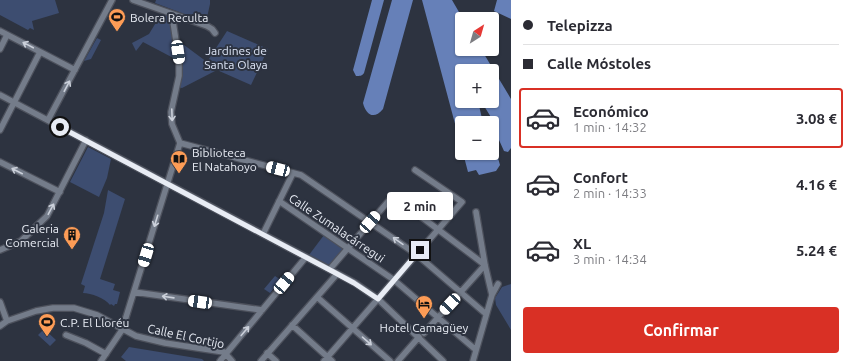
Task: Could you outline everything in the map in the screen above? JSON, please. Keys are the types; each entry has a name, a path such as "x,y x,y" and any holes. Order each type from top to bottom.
{"street":[{"path":"48,120 112,0"},
{"path":"133,0 172,15 207,26 215,33"},
{"path":"101,361 122,330 180,144 172,124 171,112 179,76 179,61 172,15"},
{"path":"0,31 75,70"},
{"path":"0,49 7,34"},
{"path":"0,130 40,52"},
{"path":"0,95 361,287 378,299 443,361"},
{"path":"0,250 21,241 48,215 86,140"},
{"path":"180,144 301,175 416,254 486,314"},
{"path":"0,162 60,192"},
{"path":"292,325 328,360 352,328 462,202 415,170"},
{"path":"262,234 293,173"},
{"path":"330,270 347,248 392,197"},
{"name":"Calle Zumalacárregui","path":"279,201 394,280 476,350"},
{"path":"407,206 485,265"},
{"path":"476,212 485,265 492,294"},
{"path":"220,361 306,257"},
{"path":"424,332 485,265"},
{"path":"260,361 337,274"},
{"path":"472,361 492,294 498,284"},
{"path":"134,292 262,310"},
{"path":"317,297 390,361"},
{"path":"0,302 7,320"},
{"name":"Calle El Cortijo","path":"0,326 7,320 36,311 64,307 74,308 97,315 122,330 136,336 226,354 232,361"},
{"path":"66,336 86,342 106,354"},
{"path":"398,361 419,338"},
{"path":"267,353 276,361"}],"green space":[{"path":"0,0 55,0 59,13 32,21 34,30 30,28 28,30 0,15"},
{"path":"156,0 210,0 206,22 155,3"},
{"name":"Jardines de Santa Olaya","path":"163,11 172,15 176,39 207,62 227,31 268,49 251,85 217,70 182,88 177,87 179,61 143,42 136,51 132,43 149,34"},
{"path":"97,38 101,40 91,59 84,61"},
{"path":"88,147 111,159 107,178 99,197 70,182"},
{"path":"108,190 125,199 100,279 115,284 113,290 120,292 117,304 114,306 111,304 110,305 98,296 83,293 85,286 81,284 104,213"},
{"path":"324,235 344,249 329,266 309,255"},
{"path":"275,276 281,280 270,293 264,289"},
{"path":"511,284 511,330 496,305 495,298 502,287"},
{"name":"C.P. El Lloréu","path":"44,329 56,340 50,346 38,335"},
{"path":"129,347 202,359 204,361 126,361 121,357"}],"shaded area":[{"path":"372,0 384,0 364,73 361,76 356,76 353,70"},
{"path":"392,0 413,0 383,109 374,115 371,115 366,111 363,103"},
{"path":"422,0 452,0 459,12 455,12 455,56 485,56 490,64 455,64 455,108 480,108 481,116 455,116 455,124"},
{"path":"497,0 511,0 511,19 499,12 494,11"},
{"path":"499,79 511,99 511,148 508,152 504,151 499,140 499,116 490,116 485,108 499,108"},
{"path":"465,160 499,160 500,165 496,171 479,175 476,170 468,172"}],"place":[{"name":"Bolera Reculta","path":"117,32"},
{"name":"Biblioteca El Natahoyo","path":"179,174"},
{"name":"Galeria Comercial","path":"72,250"},
{"name":"Hotel Camagüey","path":"424,319"},
{"name":"C.P. El Lloréu","path":"47,337"}],"route":[{"path":"60,127 330,270 354,283 378,299 420,250"}]}
